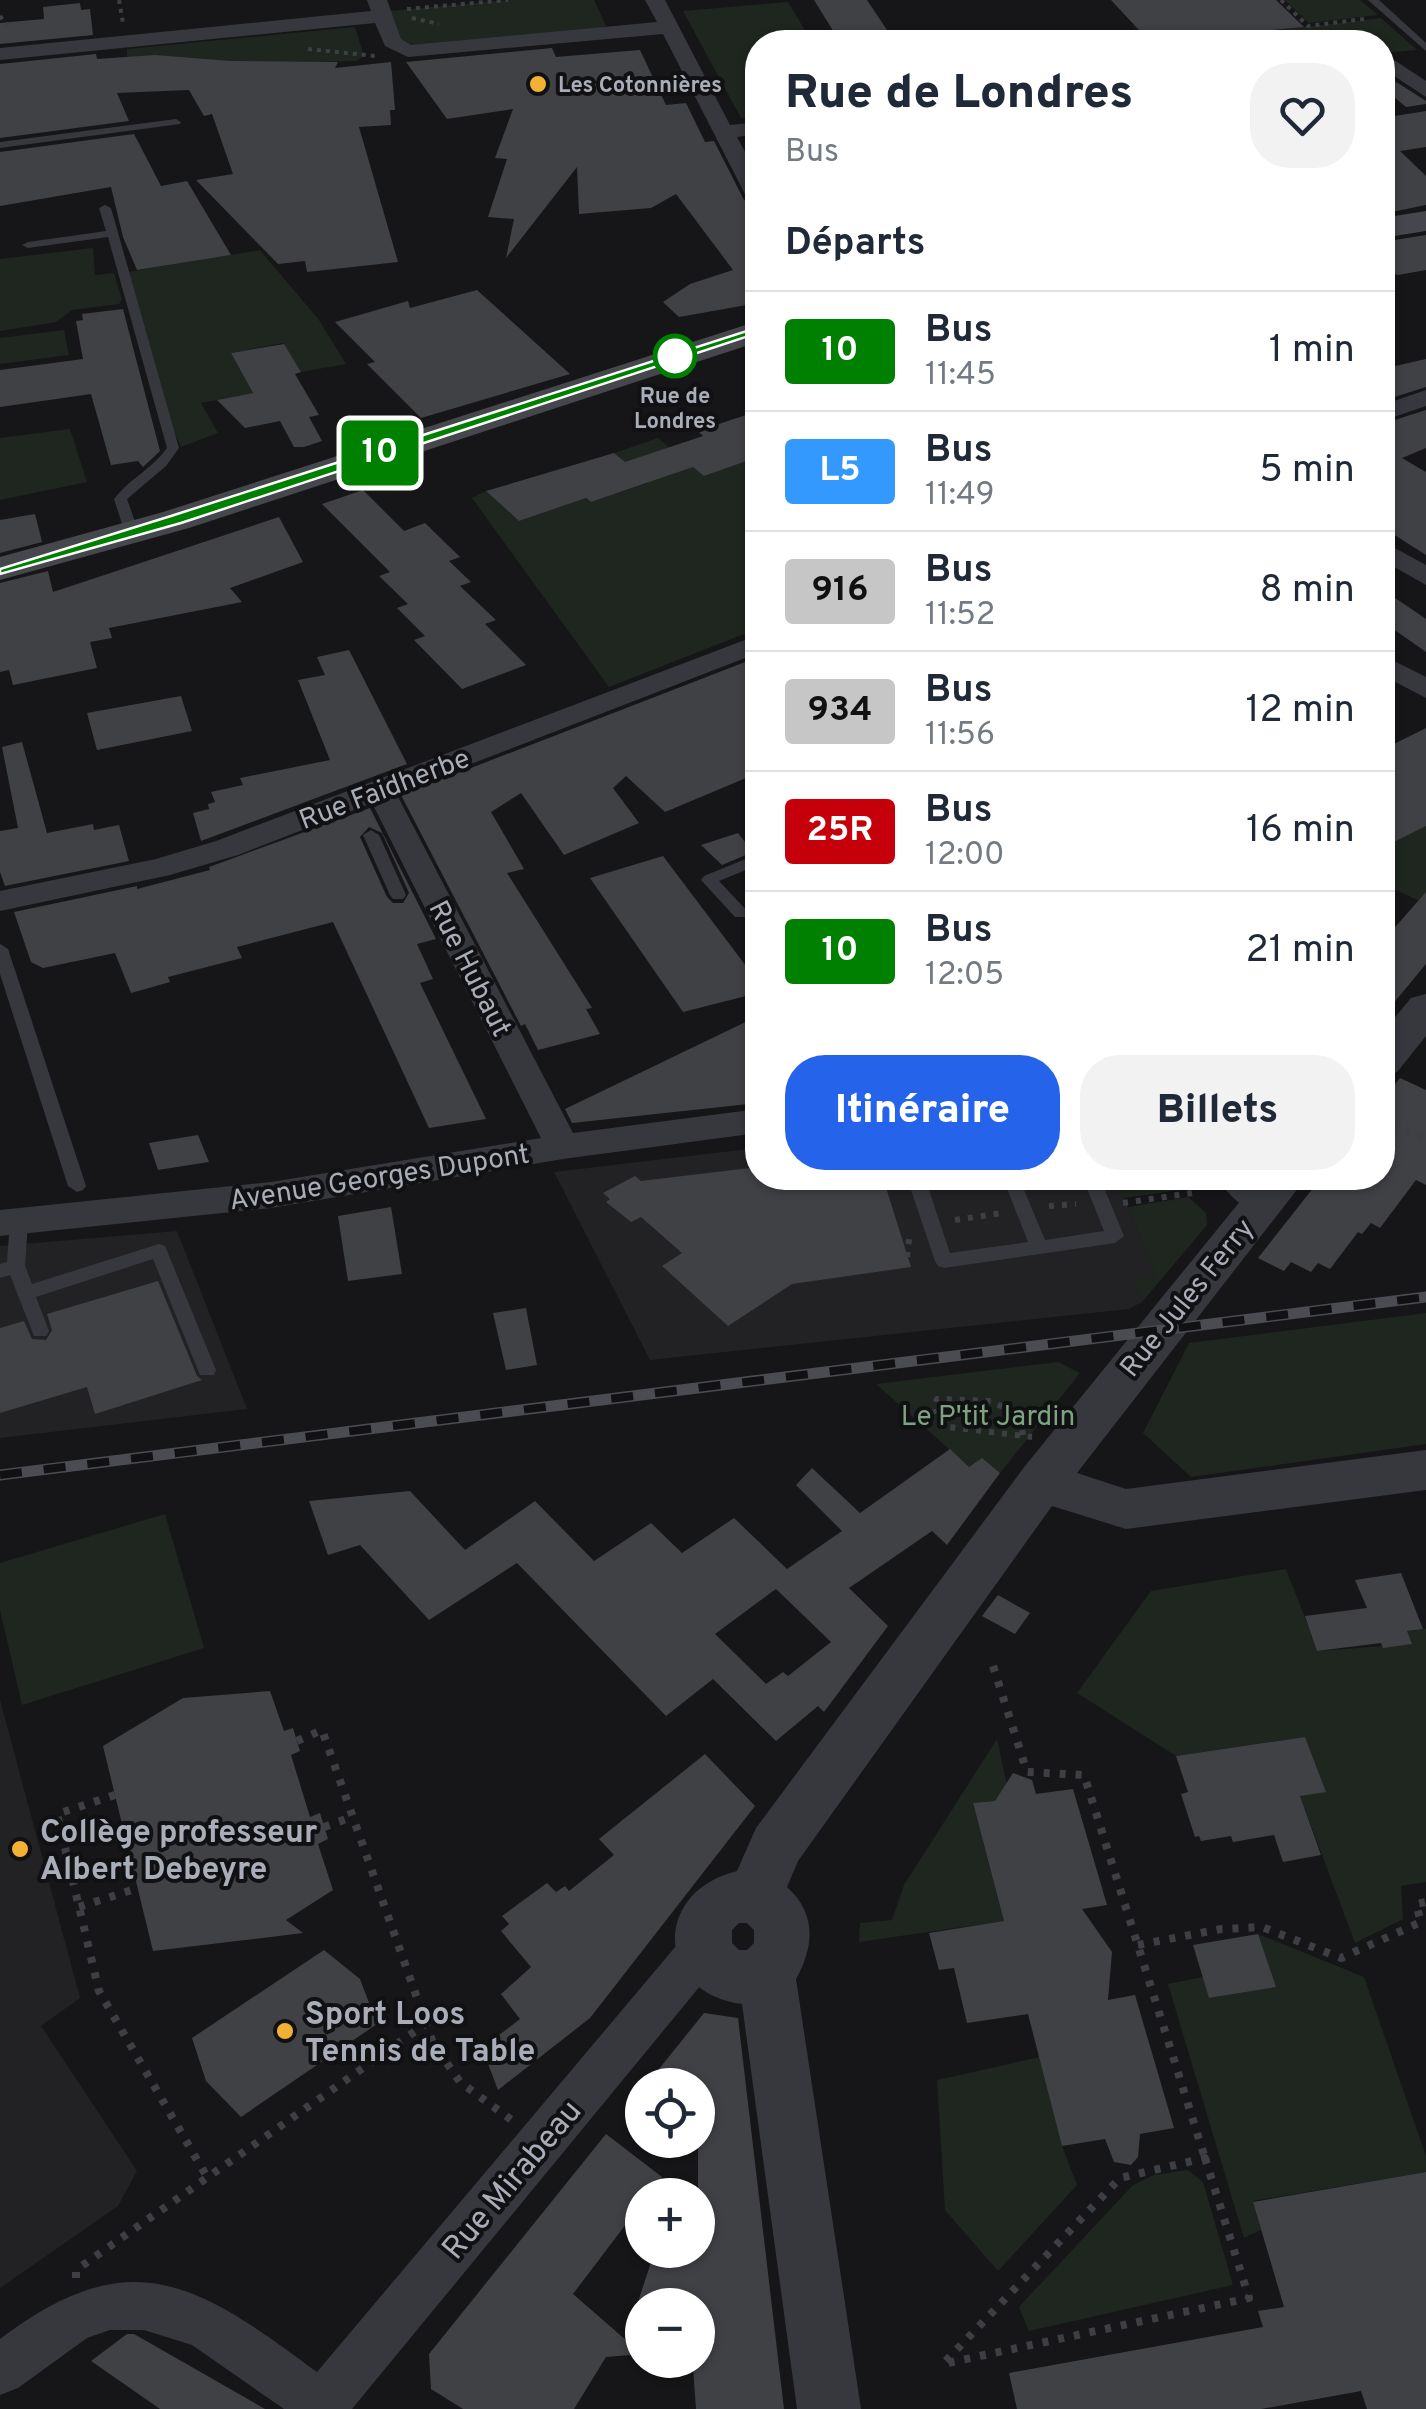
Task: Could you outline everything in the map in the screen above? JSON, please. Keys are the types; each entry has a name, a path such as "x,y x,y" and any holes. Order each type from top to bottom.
{"main road":[{"path":"1395,226 1426,221"},
{"path":"1395,234 1426,230"},
{"path":"0,569 132,533 745,335"},
{"path":"0,578 129,548 626,384 745,352"}],"street":[{"path":"655,0 745,175"},
{"path":"0,54 380,9 394,46 408,51 669,27"},
{"path":"1395,61 1426,58"},
{"path":"1395,69 1426,91"},
{"path":"721,132 745,129"},
{"path":"1395,409 1426,397"},
{"path":"1395,556 1422,570"},
{"name":"Rue Faidherbe","path":"0,901 208,855 365,800 745,648"},
{"path":"1395,672 1426,690"},
{"name":"Rue Hubaut","path":"365,800 563,1147"},
{"path":"1395,1046 1426,1008"},
{"name":"Avenue Georges Dupont","path":"9,1223 271,1195 563,1147 745,1123"},
{"name":"Rue Jules Ferry","path":"754,1899 776,1846 1056,1445 1205,1268 1257,1190"},
{"path":"1056,1445 1079,1496 1126,1509 1426,1470"},
{"path":"754,1899 767,1905 783,1924 783,1950 766,1970 742,1976 729,1973 708,1959 703,1948 704,1924 718,1905 754,1899"},
{"name":"Rue Mirabeau","path":"322,2408 703,1948"},
{"path":"766,1970 829,2409"},
{"path":"0,2370 75,2317 108,2305 138,2303 192,2317 322,2408"}],"lane":[{"path":"1373,0 1426,48"},
{"path":"0,145 176,122"},
{"path":"105,208 173,448 163,464 120,498 132,533"},
{"path":"28,246 112,233"},
{"path":"371,835 398,895"},
{"path":"740,913 708,880 745,864"},
{"path":"0,949 77,1186"},
{"path":"920,1190 944,1261 1116,1236 1097,1190"},
{"path":"1017,1190 1038,1247"},
{"path":"9,1223 8,1269 26,1293 40,1332"},
{"path":"26,1293 160,1251 208,1370"}],"path":[{"path":"380,9 508,0"},
{"path":"1281,0 1308,26 1390,16"},
{"path":"1395,1125 1426,1140"},
{"path":"951,1397 998,1402 1056,1445 949,1427 938,1420 933,1410 937,1399 951,1397"},
{"path":"993,1666 1027,1772 1084,1775 1138,1945 1205,2158 1249,2298 944,2364 1120,2178 1205,2158"},
{"path":"297,1741 322,1730 424,2025 442,2060 468,2094 516,2123 506,2135"},
{"path":"115,1796 58,1814 99,1991 206,2177"},
{"path":"324,1826 352,1817"},
{"path":"79,1907 138,1888"},
{"path":"1138,1945 1221,1928 1262,1927 1342,1958 1420,1922 1416,1904 1426,1902"},
{"path":"75,2317 76,2270 424,2025"}],"shaded area":[{"path":"745,1149 745,1190 1121,1190 1157,1277 1134,1280 1142,1302 1129,1309 650,1360 554,1172"},
{"path":"177,1231 247,1409 0,1438 0,1246"},
{"name":"Collège professeur Albert Debeyre","path":"0,1700 80,1998 41,2026 137,2171 118,2206 0,2288"}],"green space":[{"path":"508,0 594,0 606,26 591,31 417,47 400,41 388,11"},
{"path":"1285,0 1360,0 1378,15 1309,23"},
{"path":"788,2 805,30 745,30 745,118 741,118 683,11"},
{"path":"1381,18 1394,30 1279,30"},
{"path":"355,27 364,56 356,61 127,65 127,49"},
{"path":"1395,30 1417,50 1395,52"},
{"path":"93,248 95,275 114,273 122,299 119,304 72,310 56,322 0,331 0,259"},
{"path":"260,250 319,320 346,364 301,372 283,343 231,353 253,393 201,403 218,433 181,447 168,418 128,272"},
{"path":"64,330 69,355 0,364 0,338"},
{"path":"70,429 87,482 0,500 0,438"},
{"path":"658,438 704,476 745,461 745,634 609,687 472,498 486,491 519,521 586,498 591,502 648,483 614,453"},
{"path":"1426,826 1426,904 1395,890 1395,842"},
{"path":"1121,1190 1180,1190 1124,1198"},
{"path":"1188,1197 1206,1213 1207,1225 1142,1302 1133,1280 1156,1276 1128,1207"},
{"path":"1426,1313 1426,1444 1191,1477 1143,1433 1189,1343"},
{"name":"Le P'tit Jardin","path":"1058,1362 1080,1373 1000,1473 982,1459 969,1467 876,1384"},
{"path":"165,1514 204,1648 22,1705 0,1610 0,1563"},
{"path":"1286,1569 1318,1651 1411,1644 1407,1631 1426,1629 1426,1882 1401,1886 1403,1919 1355,1943 1300,1796 1305,1737 1176,1756 1077,1693 1151,1591"},
{"path":"997,1739 1010,1799 973,1804 1004,1921 859,1942 860,1923 892,1920 904,1885"},
{"path":"1258,1934 1364,1977 1426,2156 1426,2172 1253,2201 1261,2230 1244,2238 1168,1984 1203,1977 1210,1998 1275,1987"},
{"path":"1040,2057 1062,2146 1077,2185 998,2271 945,2210 937,2080"},
{"path":"1187,2170 1203,2182 1233,2285 1029,2331 1019,2307 1133,2185 1154,2175"}],"building":[{"path":"814,0 867,0 887,30 833,30"},
{"path":"1111,0 1276,0 1304,27 1273,30 1139,30"},
{"path":"80,3 81,10 90,9 93,35 0,44 0,23 44,19 43,7"},
{"path":"552,48 556,57 640,50 666,105 686,103 705,142 714,141 745,201 745,305 679,317 663,302 690,284 733,270 676,194 651,208 579,214 577,167 506,258 514,219 488,217 507,159 495,158 513,109 447,119 406,62"},
{"path":"96,54 97,59 155,55 230,61 338,62 335,68 391,62 395,110 390,110 391,125 359,127 398,262 307,272 305,261 278,264 196,180 233,174 212,114 204,116 189,90 117,93 129,121 0,138 0,64"},
{"path":"1395,81 1426,101 1406,107 1395,98"},
{"path":"1426,111 1426,147 1400,151 1426,176 1426,205 1395,211 1395,116"},
{"path":"134,134 161,186 187,181 231,255 137,270 123,237 111,187 0,206 0,152"},
{"path":"1426,235 1426,270 1395,274 1395,240"},
{"path":"477,290 570,374 421,418 367,364 375,362 335,322 408,301 410,308"},
{"path":"123,309 160,451 143,467 138,461 111,465 91,394 0,407 0,370 83,359 76,321 83,320 82,314"},
{"path":"284,344 301,372 295,374 319,415 309,417 322,441 304,447 294,447 280,421 245,428 217,400 253,393 231,353"},
{"path":"1426,359 1426,387 1395,397 1395,366"},
{"path":"1426,410 1426,448 1402,458 1426,472 1426,555 1395,535 1395,420"},
{"path":"745,415 745,462 704,476 693,467 591,502 586,498 519,521 486,491 614,453 625,462 703,436 698,431"},
{"path":"363,490 404,531 425,523 460,557 449,561 471,582 460,586 496,620 485,624 526,665 462,689 414,640 425,636 397,608 408,604 379,576 390,572 322,504"},
{"path":"35,514 42,542 0,553 0,520"},
{"path":"279,517 303,562 230,588 242,602 109,628 112,638 90,642 97,668 13,685 9,670 0,672 0,583 48,571 53,592"},
{"path":"1395,598 1426,619 1426,652 1395,630"},
{"path":"349,650 407,764 201,841 193,813 209,809 208,804 215,802 211,792 243,785 240,778 330,760 298,680 325,675 317,657"},
{"path":"745,662 745,778 665,812 626,776 613,788 639,823 564,855 521,793 491,812 524,869 507,873 592,1008 586,1009 600,1034 538,1050 525,1024 521,1026 401,795"},
{"path":"181,696 192,731 97,750 87,713"},
{"path":"1426,728 1426,826 1395,842 1395,744"},
{"path":"22,742 47,833 93,824 94,830 119,825 129,861 5,886 0,872 0,831 18,828 2,747"},
{"path":"370,808 436,939 417,944 433,979 420,983 486,1119 429,1128 333,922 237,947 242,958 168,977 170,982 131,993 115,953 43,968 31,962 14,912 137,889 210,870 209,867","holes":["369,827 382,833 409,893 403,903 393,903 387,897 360,837"]},
{"path":"738,833 745,842 745,855 722,865 701,845"},
{"path":"663,856 745,965 745,996 683,1012 590,878"},
{"path":"1426,892 1426,964 1395,1001 1395,927"},
{"path":"745,1022 745,1104 572,1123 565,1109"},
{"path":"1400,1078 1426,1090 1426,1185 1416,1180 1380,1228 1371,1223 1362,1234 1358,1232 1330,1269 1318,1263 1311,1272 1291,1262 1284,1271 1258,1258 1312,1190 1395,1190 1395,1084"},
{"path":"198,1135 209,1162 158,1170 149,1143"},
{"path":"745,1169 745,1190 887,1190 911,1267 792,1284 728,1326 662,1266 682,1253 641,1217 631,1222 606,1202 610,1199 603,1193 635,1176 641,1181"},
{"path":"391,1207 402,1274 348,1281 338,1216"},
{"path":"158,1281 202,1380 95,1414 87,1387 0,1413 0,1328 24,1321 32,1339 46,1340 52,1330 47,1314"},
{"path":"526,1308 537,1365 506,1370 493,1313"},
{"path":"950,1449 969,1467 982,1458 1000,1473 947,1545 932,1531 849,1588 888,1626 824,1712 818,1706 776,1741 713,1679 666,1716 517,1563 429,1620 360,1545 328,1555 309,1501 410,1491 465,1550 535,1501 594,1561 651,1523 682,1553 734,1518 787,1569 842,1531 796,1485 812,1468 860,1513","holes":["776,1589 831,1642 788,1676 783,1672 766,1684 715,1634"]},
{"path":"1401,1573 1423,1629 1407,1631 1412,1644 1383,1648 1381,1643 1317,1651 1305,1616 1367,1608 1355,1580"},
{"path":"998,1595 1030,1613 1015,1634 982,1616"},
{"path":"270,1691 284,1731 293,1728 300,1751 291,1755 310,1817 320,1813 328,1839 318,1844 333,1890 286,1920 303,1933 153,1951 103,1746 183,1698"},
{"path":"1305,1737 1326,1792 1300,1796 1321,1855 1283,1862 1274,1835 1233,1842 1231,1836 1201,1841 1199,1836 1195,1837 1181,1794 1188,1792 1176,1756"},
{"path":"705,1754 755,1806 590,2018 498,2090 482,2048 520,2019 501,1994 531,1967 501,1931 509,1924 502,1916 547,1883 556,1892 565,1886 569,1891 614,1855 599,1839"},
{"path":"1013,1773 1032,1780 1036,1794 1073,1789 1107,1905 1082,1909 1112,1952 1108,2000 1135,1995 1174,2128 1140,2134 1138,2157 1131,2165 1114,2162 1105,2139 1062,2146 1028,2014 967,2023 954,1968 939,1970 929,1933 1004,1921 973,1803 995,1801"},
{"path":"1258,1934 1276,1987 1209,1998 1193,1945"},
{"name":"Sport Loos Tennis de Table","path":"324,1950 360,1979 377,2024 241,2117 206,2081 192,2038"},
{"path":"704,2013 738,2018 784,2409 696,2409 694,2378 715,2378 715,2288 643,2288 649,2268 715,2268 715,2178 698,2178 698,2158 715,2158 715,2068 660,2068"},
{"path":"606,2134 625,2149 625,2158 637,2158 662,2177 625,2178 625,2225 573,2294 625,2339 625,2355 606,2357 574,2409 463,2409 431,2389 429,2354"},
{"path":"1426,2172 1426,2409 1367,2409 1361,2391 1261,2409 1017,2409 1009,2373 1263,2327 1258,2311 1284,2307 1253,2202"},
{"path":"127,2334 134,2334 265,2409 160,2409 91,2361"}],"railway":[{"path":"0,1475 1426,1297"}],"bus line":[{"name":"10","path":"0,569 176,520 745,335"}],"place":[{"name":"Les Cotonnières","path":"538,84"},
{"name":"Rue de Londres","path":"675,356"},
{"name":"Collège professeur Albert Debeyre","path":"20,1849"},
{"name":"Sport Loos Tennis de Table","path":"285,2031"}]}
